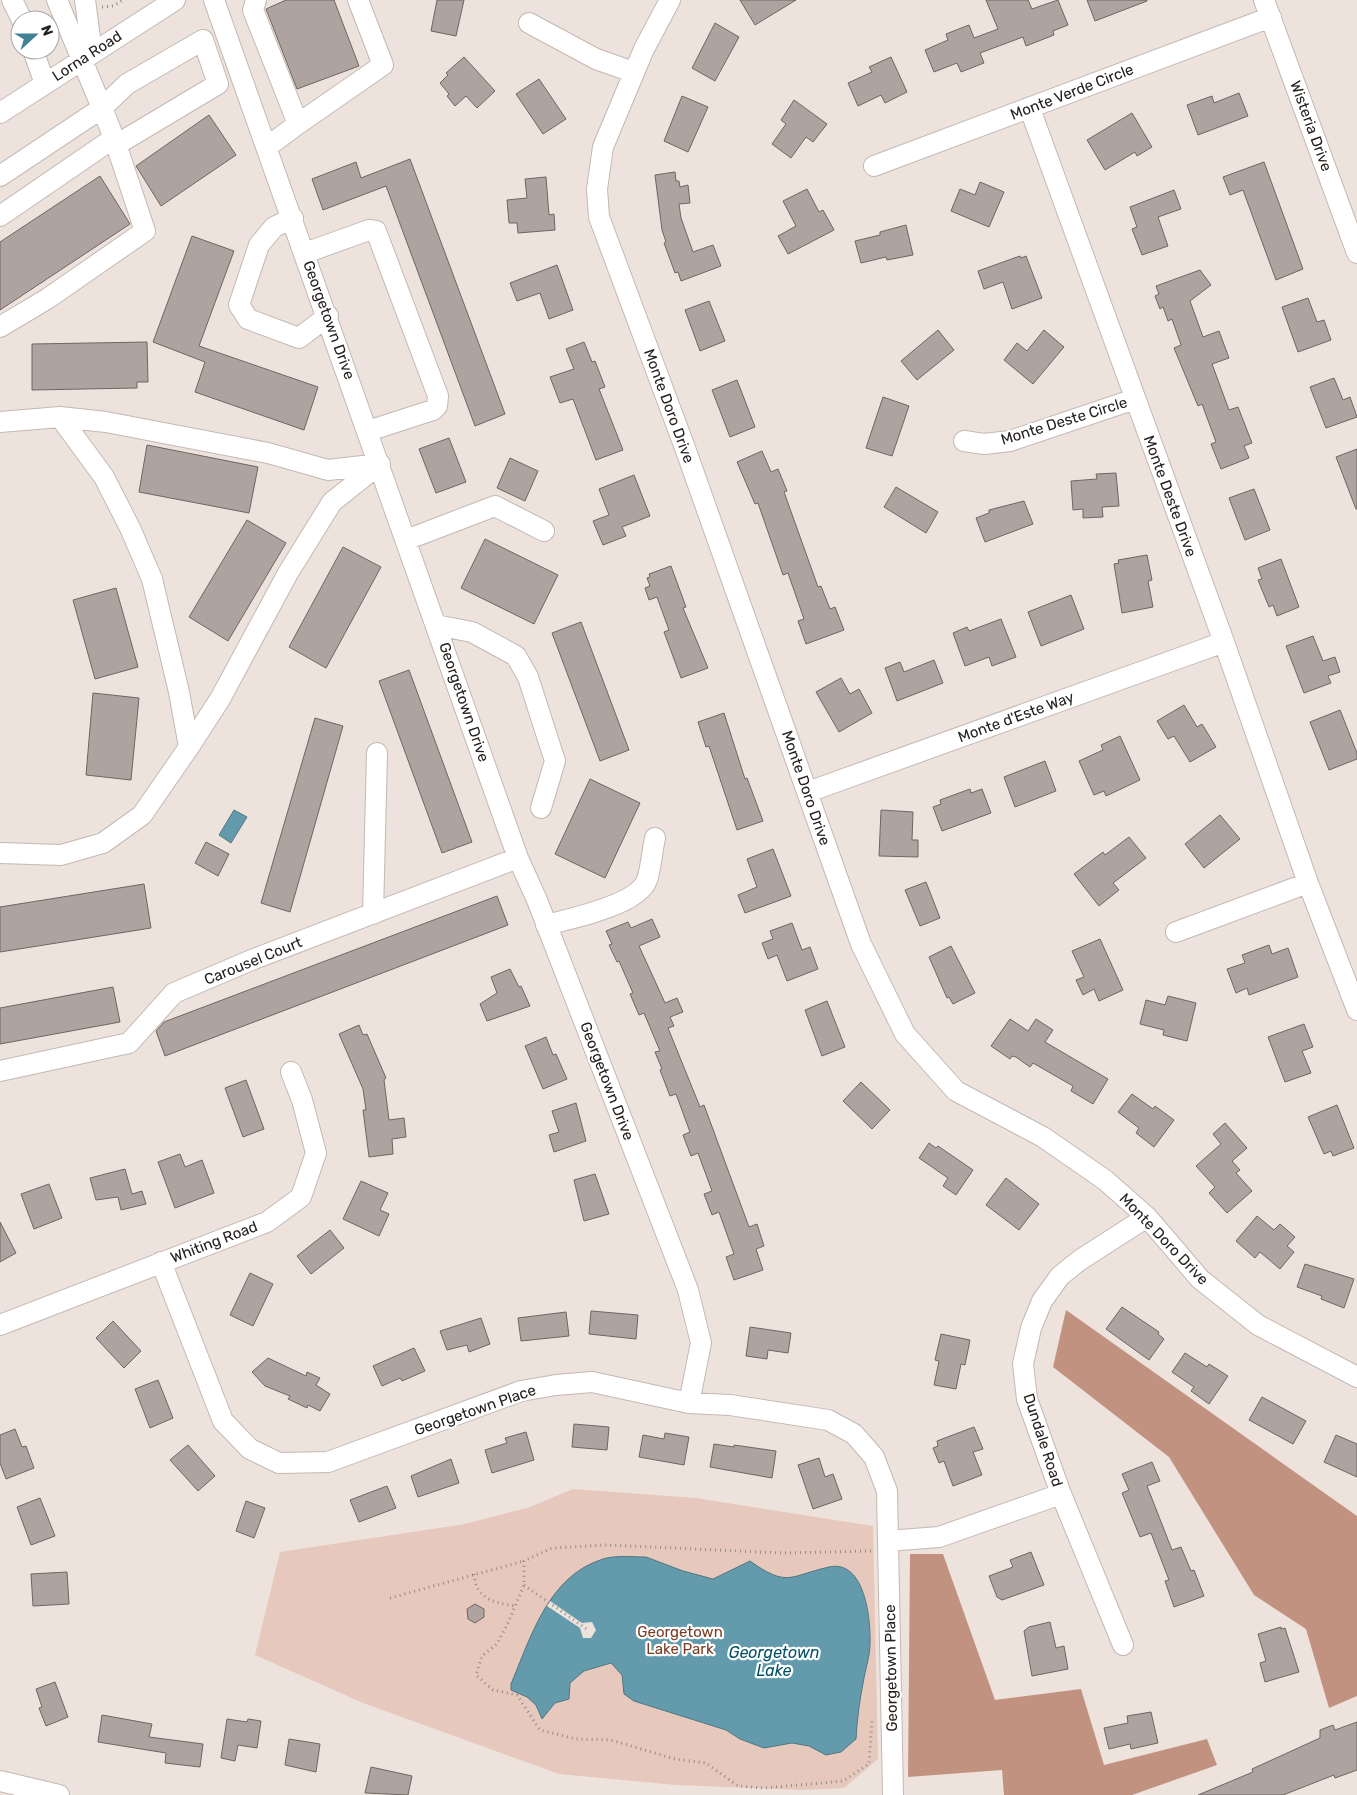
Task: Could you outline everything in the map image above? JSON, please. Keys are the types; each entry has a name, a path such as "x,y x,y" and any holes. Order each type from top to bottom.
{"street":[{"name":"Lorna Road","path":"0,114 175,0"},
{"name":"Georgetown Drive","path":"214,0 328,316 518,858 546,925 688,1290 701,1343 689,1403"},
{"path":"256,0 253,10 298,124"},
{"path":"267,147 383,65 358,0"},
{"name":"Monte Doro Drive","path":"670,0 634,72 603,147 597,189 599,217 685,448 861,944 904,1034 956,1091 1043,1137 1105,1180 1147,1217 1200,1279 1258,1325 1356,1374"},
{"path":"87,56 91,3"},
{"name":"Monte Verde Circle","path":"874,166 1030,109 1267,8"},
{"name":"Wisteria Drive","path":"1267,8 1357,253"},
{"path":"0,327 48,298 145,231 102,108 87,56 60,17"},
{"path":"529,23 596,59 634,72"},
{"path":"0,176 102,108 127,84 203,40 218,84 115,141 0,216"},
{"path":"37,60 45,84"},
{"name":"Monte Deste Drive","path":"1030,109 1224,642 1308,883 1357,1010"},
{"path":"293,218 274,227 259,245 239,305 248,319 299,338 328,316"},
{"path":"305,253 369,230 376,231 438,396 437,406 433,410 368,431"},
{"name":"Monte Deste Circle","path":"964,441 984,444 1010,441 1135,399"},
{"path":"0,422 60,417 106,422 268,453 328,470 380,464"},
{"path":"60,417 104,477 130,528 152,579 179,692 189,747"},
{"path":"0,853 61,855 103,843 142,816 220,699 288,573 332,502 380,464"},
{"path":"406,540 496,506 544,531"},
{"path":"436,625 472,632 516,656 528,676 555,761 541,808"},
{"name":"Monte d'Este Way","path":"808,792 1224,642"},
{"path":"373,914 377,753"},
{"path":"546,925 589,914 628,900 646,882 654,838"},
{"name":"Carousel Court","path":"0,1071 129,1043 174,993 254,959 518,858"},
{"path":"1176,932 1308,883"},
{"name":"Whiting Road","path":"0,1325 266,1222 301,1198 316,1153 302,1100 291,1072"},
{"name":"Dundale Road","path":"1123,1645 1061,1494 1027,1398 1023,1364 1031,1328 1042,1301 1060,1276 1080,1260 1147,1217"},
{"name":"Georgetown Place","path":"162,1262 223,1421 250,1450 279,1463 328,1462 521,1391 556,1385 592,1382 689,1403 730,1405 828,1420 854,1434 874,1457 887,1491 893,1795"},
{"path":"888,1546 939,1537 1061,1494"},
{"path":"0,1781 59,1795"}],"path":[{"path":"91,3 113,6 123,0"},
{"path":"390,1598 524,1561 552,1548 607,1544 784,1553 888,1546"},
{"path":"524,1561 524,1585 496,1644 482,1656 476,1674 493,1690 517,1695 540,1730 576,1739 611,1740 675,1759 706,1763 738,1786 764,1788 842,1780 869,1764 872,1719"},
{"path":"474,1574 475,1582 481,1594 492,1603 515,1606"},
{"path":"524,1585 588,1630"}],"green space":[{"name":"Georgetown Lake Park","path":"573,1489 696,1498 873,1526 878,1759 844,1788 803,1790 676,1785 559,1774 363,1703 255,1655 280,1552 465,1524 530,1507"}],"shaded area":[{"path":"1066,1310 1357,1516 1357,1696 1329,1708 1306,1629 1254,1595 1169,1457 1053,1367"},
{"path":"910,1554 943,1554 995,1700 1081,1689 1104,1765 1207,1739 1217,1765 1132,1795 1004,1795 1002,1770 908,1777"}],"water":[{"path":"234,810 247,817 231,843 219,835"},
{"name":"Georgetown Lake","path":"646,1557 683,1571 713,1579 750,1561 773,1575 789,1578 829,1567 841,1567 851,1572 863,1594 867,1607 870,1633 856,1739 841,1752 826,1755 809,1746 792,1743 764,1748 740,1739 726,1730 634,1701 624,1694 622,1675 611,1663 584,1671 570,1683 569,1699 555,1703 542,1719 536,1705 527,1697 511,1690 511,1684 534,1628 544,1610 568,1579 584,1567 608,1558"}],"pier":[{"path":"550,1601 582,1623 592,1622 596,1630 591,1638 583,1638 580,1628 547,1606"}],"building":[{"path":"286,0 334,0 359,66 297,89 266,9"},
{"path":"437,0 464,0 456,36 431,31"},
{"path":"740,0 796,0 755,25"},
{"path":"986,0 1028,0 1032,9 1058,0 1068,25 1053,31 1054,35 1026,46 1023,37 980,53 984,63 961,72 957,63 934,72 925,50 948,40 946,34 969,25 974,38 998,29"},
{"path":"1087,0 1147,0 1147,1 1095,21"},
{"path":"715,23 739,37 715,81 692,68"},
{"path":"464,57 495,91 477,108 466,96 455,106 447,96 449,94 440,83 448,75 446,73"},
{"path":"891,57 907,92 885,103 881,95 858,106 848,83 872,72 869,67"},
{"path":"539,79 566,119 543,134 516,94"},
{"path":"1239,93 1248,116 1198,135 1187,105 1212,96 1214,103"},
{"path":"682,96 708,107 688,152 664,141"},
{"path":"794,100 827,124 813,142 806,137 791,158 772,144 786,124 781,120"},
{"path":"1132,113 1152,147 1137,156 1135,152 1105,170 1087,140"},
{"path":"209,115 236,155 161,206 136,166"},
{"path":"410,159 505,414 475,426 386,186 323,210 312,179 356,162 361,178"},
{"path":"1264,162 1303,269 1276,280 1243,190 1230,195 1223,177"},
{"path":"675,172 676,181 679,181 680,187 688,185 690,203 679,204 681,218 693,252 713,245 721,266 681,281 678,272 675,273 664,243 666,242 662,230 655,175"},
{"path":"100,176 130,224 0,310 0,242"},
{"path":"546,177 549,215 554,214 555,230 518,233 517,223 509,223 507,200 527,198 525,179"},
{"path":"980,182 1004,192 989,227 951,211 960,189 975,195"},
{"path":"807,189 819,212 823,210 834,230 788,254 778,236 796,226 783,201"},
{"path":"1174,190 1181,209 1158,217 1168,246 1142,255 1132,229 1137,227 1130,207"},
{"path":"906,225 913,255 887,260 886,257 861,263 855,241 880,235 880,232"},
{"path":"192,236 234,251 199,346 318,387 304,430 195,392 205,362 153,342"},
{"path":"1020,256 1021,258 1026,256 1042,298 1012,309 1003,282 984,289 978,271"},
{"path":"557,265 573,310 549,319 540,293 517,301 510,283"},
{"path":"1200,270 1211,285 1190,301 1203,337 1219,331 1229,358 1212,364 1229,410 1238,407 1252,443 1244,446 1249,458 1221,469 1211,444 1216,442 1202,404 1198,406 1174,348 1181,345 1172,319 1168,321 1163,307 1160,309 1155,296 1159,294 1156,286"},
{"path":"1308,298 1317,322 1324,320 1331,340 1298,352 1282,307"},
{"path":"709,301 725,341 700,351 685,310"},
{"path":"938,330 954,350 917,380 901,361"},
{"path":"1044,330 1064,347 1033,384 1004,360 1017,343 1027,351"},
{"path":"147,342 148,382 137,382 137,388 32,390 32,344"},
{"path":"584,342 592,362 595,361 605,387 599,389 623,450 596,460 573,399 560,403 550,377 574,369 566,349"},
{"path":"1334,378 1343,400 1350,397 1357,417 1326,428 1310,387"},
{"path":"737,380 755,427 730,437 712,390"},
{"path":"883,397 909,406 892,456 866,448"},
{"path":"449,438 466,482 436,493 419,449"},
{"path":"147,445 258,467 249,513 139,492"},
{"path":"1357,449 1357,509 1356,509 1336,457"},
{"path":"762,451 771,472 778,469 787,491 784,492 818,587 821,586 830,609 835,607 844,630 806,644 798,621 804,619 788,573 783,575 758,503 755,504 737,462"},
{"path":"510,458 538,471 525,501 497,488"},
{"path":"1116,473 1119,506 1102,507 1103,517 1083,518 1083,509 1073,510 1071,481 1097,479 1096,474"},
{"path":"634,475 650,516 622,527 626,536 603,545 593,521 609,515 599,489"},
{"path":"896,487 938,512 926,533 884,507"},
{"path":"1254,489 1270,530 1245,540 1229,498"},
{"path":"1024,501 1033,524 985,542 976,518 989,513 989,510"},
{"path":"247,520 286,543 228,641 189,617"},
{"path":"485,539 558,575 534,624 461,588"},
{"path":"343,547 381,567 326,668 289,647"},
{"path":"1147,555 1152,580 1148,581 1153,607 1122,613 1114,564 1119,563 1118,560"},
{"path":"1281,559 1299,607 1277,616 1273,605 1269,607 1258,580 1262,579 1258,568"},
{"path":"671,566 686,607 683,608 708,668 681,678 664,632 669,630 657,597 649,600 645,588 650,586 647,578 650,577 649,574"},
{"path":"116,588 138,667 95,679 73,600"},
{"path":"1071,595 1084,629 1041,646 1028,612"},
{"path":"1001,619 1016,657 992,666 989,657 965,666 953,633 967,627 969,631"},
{"path":"581,622 629,750 600,761 552,633"},
{"path":"1313,636 1323,661 1335,657 1340,672 1328,676 1331,683 1304,693 1286,646"},
{"path":"934,660 943,683 897,701 885,668 900,662 904,672"},
{"path":"409,670 472,842 442,853 379,681"},
{"path":"841,678 850,694 859,689 872,713 839,732 816,692"},
{"path":"93,693 139,698 131,780 86,775"},
{"path":"1184,705 1197,727 1202,724 1216,747 1190,762 1174,736 1168,739 1157,721"},
{"path":"1340,710 1357,753 1357,759 1329,770 1310,722"},
{"path":"724,713 745,779 747,778 763,821 737,830 709,746 706,747 698,722"},
{"path":"315,718 343,726 290,912 261,903"},
{"path":"1120,736 1140,780 1106,796 1104,791 1094,795 1079,761 1103,750 1101,745"},
{"path":"1045,761 1056,791 1015,807 1004,777"},
{"path":"590,779 640,803 605,878 555,854"},
{"path":"970,789 971,793 982,789 991,813 942,831 933,807 941,804 940,800"},
{"path":"881,810 913,812 912,840 918,840 918,857 879,856"},
{"path":"1220,815 1240,839 1204,868 1185,844"},
{"path":"1129,837 1146,858 1113,883 1119,890 1099,906 1074,874 1103,852 1105,855"},
{"path":"206,842 229,854 218,876 195,863"},
{"path":"773,849 791,896 745,913 738,895 757,887 747,859"},
{"path":"926,882 940,918 920,926 905,890"},
{"path":"144,884 151,928 0,952 0,907"},
{"path":"497,896 508,925 165,1056 156,1031 164,1022"},
{"path":"652,919 660,937 639,946 665,1003 677,998 683,1012 670,1017 674,1026 668,1028 700,1107 704,1105 749,1227 757,1224 764,1246 756,1249 763,1270 734,1280 726,1257 734,1254 719,1212 712,1215 704,1194 712,1191 698,1153 691,1156 683,1135 690,1132 676,1094 670,1096 660,1070 662,1069 655,1052 660,1051 644,1013 639,1015 630,994 633,993 619,961 617,962 609,945 612,944 606,931 628,922 631,928"},
{"path":"792,923 802,950 810,947 818,969 787,981 777,955 768,959 762,943 773,939 770,931"},
{"path":"1100,939 1123,990 1099,1001 1094,989 1083,995 1076,980 1084,977 1072,951"},
{"path":"1269,945 1272,954 1288,948 1298,977 1249,995 1247,988 1236,993 1227,969 1245,963 1242,955"},
{"path":"951,946 975,993 953,1004 949,997 947,998 929,957"},
{"path":"510,969 519,987 521,986 530,1006 487,1021 480,1004 497,993 491,977"},
{"path":"113,987 120,1022 0,1044 0,1008"},
{"path":"1168,996 1196,1003 1187,1041 1163,1035 1164,1030 1140,1024 1146,1000 1165,1005"},
{"path":"827,1001 845,1047 822,1056 805,1010"},
{"path":"1010,1019 1028,1031 1036,1019 1053,1030 1045,1042 1108,1079 1093,1104 1071,1091 1073,1086 1033,1063 1030,1067 1016,1057 1012,1056 1010,1059 991,1046"},
{"path":"1304,1024 1313,1047 1302,1051 1311,1073 1285,1082 1268,1037"},
{"path":"359,1025 363,1035 367,1034 386,1078 384,1080 389,1120 404,1118 406,1137 392,1139 393,1154 369,1157 363,1110 366,1110 363,1089 339,1034"},
{"path":"546,1037 553,1055 556,1054 567,1079 543,1089 525,1046"},
{"path":"246,1080 264,1129 243,1137 225,1088"},
{"path":"861,1082 890,1110 872,1129 843,1101"},
{"path":"1132,1094 1153,1109 1155,1106 1174,1120 1154,1147 1136,1133 1139,1128 1118,1112"},
{"path":"576,1103 586,1141 554,1152 549,1135 559,1132 552,1111"},
{"path":"1337,1105 1354,1148 1333,1156 1331,1151 1324,1154 1308,1117"},
{"path":"1225,1123 1247,1148 1232,1161 1240,1170 1236,1173 1252,1191 1227,1213 1209,1193 1215,1187 1196,1166 1221,1144 1213,1134"},
{"path":"929,1143 936,1148 938,1146 973,1170 956,1195 943,1186 948,1178 919,1158"},
{"path":"180,1154 185,1167 202,1160 214,1193 175,1208 158,1162"},
{"path":"125,1169 132,1194 142,1191 146,1204 121,1210 118,1197 96,1200 90,1178"},
{"path":"595,1174 609,1214 584,1221 574,1180"},
{"path":"1006,1178 1039,1204 1019,1230 986,1205"},
{"path":"361,1181 388,1193 380,1210 389,1214 379,1236 343,1219"},
{"path":"49,1184 62,1218 34,1229 21,1194"},
{"path":"1257,1216 1274,1230 1280,1224 1295,1237 1287,1246 1294,1252 1280,1269 1260,1252 1255,1258 1236,1241"},
{"path":"0,1222 16,1253 0,1262"},
{"path":"330,1230 344,1248 311,1274 297,1256"},
{"path":"1305,1264 1354,1279 1344,1308 1321,1299 1322,1296 1297,1287"},
{"path":"250,1273 273,1284 253,1326 230,1315"},
{"path":"1122,1307 1159,1332 1158,1334 1164,1339 1149,1360 1106,1329"},
{"path":"591,1311 638,1315 636,1339 589,1334"},
{"path":"566,1312 569,1336 521,1341 518,1318"},
{"path":"481,1318 490,1344 469,1352 467,1345 447,1350 440,1331"},
{"path":"113,1321 141,1351 124,1368 96,1338"},
{"path":"750,1327 791,1333 788,1353 768,1350 767,1359 746,1356"},
{"path":"941,1334 970,1340 965,1365 961,1364 956,1389 934,1385 939,1361 935,1360"},
{"path":"414,1348 425,1371 402,1381 400,1378 382,1386 373,1366"},
{"path":"1185,1353 1207,1367 1209,1364 1228,1376 1209,1404 1191,1391 1194,1387 1172,1372"},
{"path":"268,1358 306,1376 307,1372 320,1378 316,1385 330,1394 320,1411 308,1405 307,1408 288,1399 290,1396 265,1386 252,1372"},
{"path":"158,1380 173,1418 150,1428 135,1389"},
{"path":"1262,1397 1306,1421 1293,1444 1249,1420"},
{"path":"574,1424 609,1427 607,1450 572,1447"},
{"path":"974,1427 983,1449 973,1452 982,1475 953,1486 944,1461 939,1463 933,1448 938,1446 937,1441"},
{"path":"15,1429 22,1447 26,1446 34,1468 6,1479 0,1463 0,1435"},
{"path":"526,1432 534,1460 492,1473 485,1450 507,1443 505,1438"},
{"path":"665,1433 689,1437 684,1465 639,1457 643,1435 664,1439"},
{"path":"1336,1435 1357,1444 1357,1477 1324,1462"},
{"path":"714,1444 776,1451 772,1478 710,1467"},
{"path":"188,1445 215,1476 198,1491 170,1460"},
{"path":"819,1458 825,1477 833,1474 842,1499 813,1509 798,1465"},
{"path":"451,1459 459,1483 418,1497 411,1476"},
{"path":"1152,1462 1160,1481 1147,1486 1172,1550 1181,1547 1191,1571 1194,1570 1204,1596 1174,1607 1165,1581 1169,1580 1151,1533 1140,1537 1122,1493 1129,1490 1122,1474"},
{"path":"387,1486 396,1508 359,1522 350,1500"},
{"path":"40,1498 55,1536 31,1545 17,1507"},
{"path":"246,1501 265,1508 254,1538 236,1531"},
{"path":"1031,1552 1044,1585 1002,1600 997,1597 989,1576 1013,1567 1010,1560"},
{"path":"67,1572 69,1604 33,1606 31,1574"},
{"path":"475,1604 484,1609 484,1617 475,1623 468,1619 467,1609"},
{"path":"1050,1622 1056,1648 1064,1646 1068,1669 1032,1676 1024,1631 1029,1627"},
{"path":"1281,1627 1281,1629 1285,1628 1299,1672 1265,1682 1260,1663 1266,1661 1258,1634"},
{"path":"55,1682 68,1717 46,1726 39,1708 42,1707 36,1689"},
{"path":"1151,1712 1158,1743 1131,1749 1130,1744 1109,1749 1104,1728 1128,1723 1127,1716"},
{"path":"102,1715 152,1724 149,1737 203,1744 200,1767 165,1763 166,1753 98,1742"},
{"path":"227,1719 247,1722 248,1719 261,1721 257,1748 238,1745 235,1761 221,1758"},
{"path":"1357,1722 1357,1770 1335,1778 1334,1775 1283,1795 1198,1795 1253,1772 1252,1769 1320,1738 1320,1730 1333,1725 1335,1730"},
{"path":"289,1739 320,1744 316,1772 285,1765"},
{"path":"371,1767 412,1776 408,1795 365,1793"}]}
